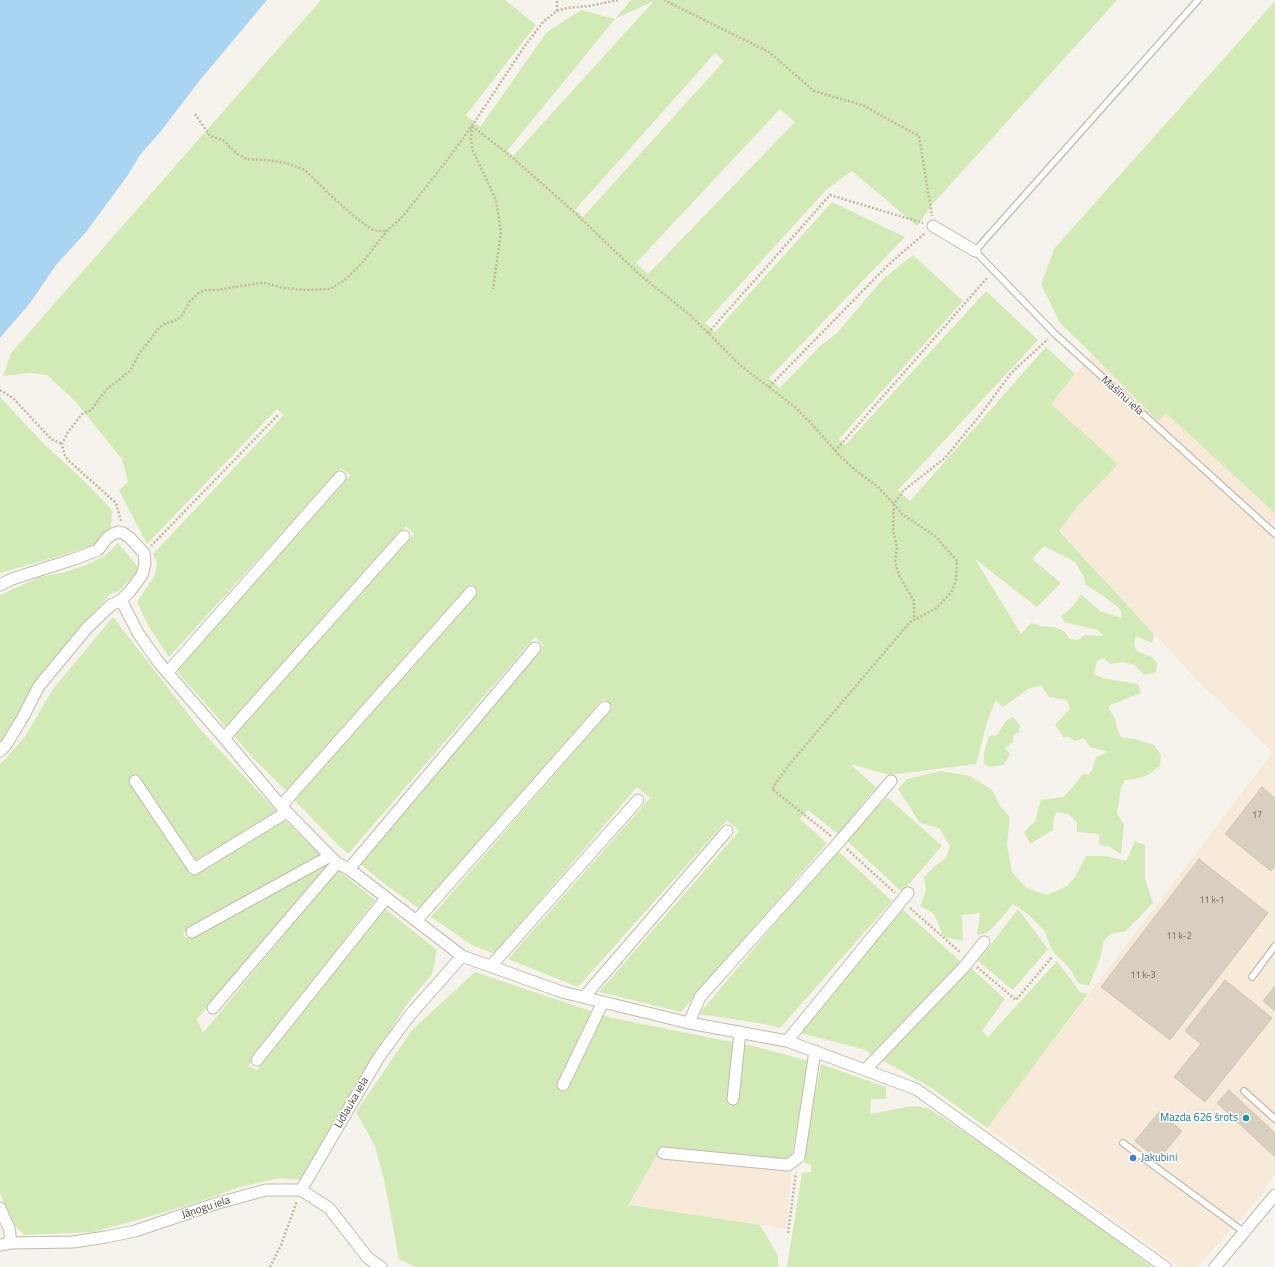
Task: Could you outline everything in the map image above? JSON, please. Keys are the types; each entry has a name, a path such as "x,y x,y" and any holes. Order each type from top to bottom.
{"street":[{"path":"933,226 975,251"},
{"path":"167,673 340,477"},
{"path":"0,586 12,579 98,550 113,534 123,533 129,537 144,553 145,564 142,575 121,600 111,605 86,628 39,686 6,745 0,751"},
{"path":"224,738 404,536"},
{"path":"135,781 194,869 284,809 471,592"},
{"path":"121,600 138,633 159,663 284,809 334,860 349,869 462,956 562,992 689,1022 787,1041 916,1089 1165,1267"},
{"path":"349,869 536,648"},
{"path":"416,921 605,707"},
{"path":"689,1022 700,997 839,842 890,781"},
{"path":"491,966 638,800"},
{"path":"584,997 727,832"},
{"path":"192,932 334,860"},
{"path":"213,1008 334,860"},
{"path":"787,1041 905,897"},
{"path":"257,1060 386,898"},
{"path":"865,1070 965,966 984,942"},
{"name":"Lidlauka iela","path":"301,1190 379,1057 410,1015 462,956"},
{"path":"563,1085 603,1002"},
{"path":"733,1099 740,1032"},
{"path":"663,1153 788,1165 799,1156 815,1052"},
{"name":"Jāņogu iela","path":"6,1244 73,1242 106,1237 135,1231 218,1203 266,1190 301,1190"},
{"path":"301,1190 329,1208 366,1262 381,1267"},
{"path":"1215,1267 1275,1195"},
{"path":"0,1208 9,1228 6,1244"}],"lane":[{"path":"975,251 1198,0"},
{"name":"Mašīnu iela","path":"975,251 1054,333 1275,534"},
{"path":"1252,977 1275,946"},
{"path":"1244,1091 1275,1118"},
{"path":"1123,1143 1244,1232"}],"path":[{"path":"556,0 556,11"},
{"path":"123,533 116,503 69,460 64,454 62,444 68,432 82,414 91,410 107,390 130,371 139,354 159,328 166,323 181,317 190,301 200,292 206,290 217,290 264,283 291,289 330,289 345,280 361,264 387,231 403,216 472,126 524,47 543,22 556,11 618,0"},
{"path":"664,0 770,52 814,90 865,106 919,136 933,226"},
{"path":"196,114 210,136 223,140 236,153 246,159 287,162 304,170 356,218 373,230 387,231"},
{"path":"472,126 471,140 473,151 496,200 501,232 493,289"},
{"path":"472,126 524,168 574,212 641,276 690,315 741,366 795,407 835,452 855,470 878,487 902,514 935,536 957,561 956,580 951,593 935,609 910,622 788,766 772,789 839,842 897,894 905,897"},
{"path":"708,333 830,195 933,226"},
{"path":"769,387 888,265 933,226"},
{"path":"835,452 994,271"},
{"path":"914,620 914,601 899,574 895,562 897,547 893,531 894,504 903,492 945,458 981,414 1011,373 1043,345 1054,333"},
{"path":"0,390 13,398 51,439 62,444"},
{"path":"144,553 279,414"},
{"path":"788,1233 799,1156"},
{"path":"270,1267 281,1245 301,1190"}],"shaded area":[{"path":"1123,321 1275,459 1275,1174 1265,1187 1267,1189 1197,1267 1180,1267 987,1128 1273,752 1199,682 1059,530 1077,507 1117,464 1051,404 1092,354"},
{"path":"657,1155 791,1172 787,1229 630,1205"}],"green space":[{"path":"321,0 505,0 536,25 466,115 480,127 547,32 581,10 615,19 631,0 1117,0 931,206 917,226 852,171 826,190 705,323 715,332 832,202 905,237 769,378 780,388 819,347 837,333 883,279 913,255 963,301 839,439 845,445 986,291 1038,340 898,490 910,501 1046,347 1075,374 1051,404 1118,464 1077,507 1059,531 1154,634 1152,643 1136,636 1134,642 1135,648 1138,652 1152,657 1157,663 1156,672 1144,675 1135,665 1122,662 1110,664 1104,658 1097,661 1094,674 1102,678 1138,684 1141,693 1110,705 1109,709 1115,718 1121,737 1154,745 1161,755 1160,766 1148,775 1136,779 1125,780 1121,788 1117,813 1124,825 1121,854 1110,847 1100,845 1099,834 1077,832 1077,822 1068,814 1057,812 1054,818 1053,830 1030,844 1024,832 1035,821 1041,800 1063,797 1082,775 1089,774 1092,770 1096,757 1108,752 1090,747 1084,738 1075,741 1069,737 1063,737 1055,725 1070,709 1067,700 1049,697 1041,685 1028,689 1003,707 996,700 987,722 976,764 890,775 850,764 876,787 838,834 808,810 800,819 827,843 681,1012 599,992 739,831 727,820 578,987 508,959 650,798 637,787 494,954 472,945 431,917 613,707 604,698 420,909 360,864 544,645 535,637 348,854 294,800 478,592 471,584 287,792 253,758 234,736 414,534 406,526 227,728 177,670 350,475 341,468 169,657 149,627 137,602 155,575 157,563 153,554 284,415 277,409 147,544 119,490 128,482 122,459 75,401 47,375 29,373 3,376 11,353","holes":["654,1 513,156 507,151 615,19","715,53 724,61 583,217 575,210","780,109 795,122 648,274 636,263","1044,546 1075,562 1084,577 1085,584 1121,610 1122,618 1100,611 1081,594 1073,606 1061,616 1064,622 1098,630 1103,636 1085,635 1078,640 1070,639 1065,632 1055,627 1041,626 1031,623 1021,634 975,559 1037,607 1061,583 1032,559"]},
{"path":"1275,1 1275,513 1166,413 1158,421 1060,323 1041,284 1054,249"},
{"path":"0,397 41,441 83,480 112,510 111,527 97,544 0,573"},
{"path":"118,543 140,569 119,591 110,594 42,675 0,743 0,595 40,577 65,572 86,565 106,555"},
{"path":"113,617 200,729 279,814 196,860 135,774 129,780 192,875 284,820 322,856 183,933 186,938 329,862 332,865 197,1019 203,1033 338,870 375,900 248,1066 257,1070 383,907 437,950 432,974 407,1004 345,1103 300,1180 280,1178 240,1187 183,1207 94,1232 24,1235 13,1223 0,1193 0,765 26,735 53,689"},
{"path":"1013,717 1020,725 1019,732 1013,735 1013,742 1005,748 1010,754 1008,758 1003,765 990,767 984,764 984,752 989,736 997,735 1006,721"},
{"path":"941,771 970,776 992,790 1000,806 1010,817 1007,845 1012,872 1026,888 1047,895 1067,886 1075,877 1086,856 1106,856 1126,861 1135,841 1145,845 1145,879 1153,903 1126,931 1111,934 1104,940 1100,958 1089,986 1078,983 1071,970 1052,950 1044,930 1028,914 1013,904 987,933 977,935 980,913 962,915 963,941 944,937 933,913 920,906 926,890 924,877 946,858 950,846 939,828 920,823 898,789 907,779"},
{"path":"887,797 942,846 902,892 846,840"},
{"path":"837,850 892,901 780,1028 764,1024 699,1014"},
{"path":"902,909 961,962 871,1054 863,1049 800,1033"},
{"path":"1018,909 1048,949 1013,990 978,961"},
{"path":"1057,961 1080,992 1088,994 987,1128 930,1087 882,1060 970,967 1005,999 982,1031 988,1037"},
{"path":"475,972 612,1018 757,1047 809,1061 792,1155 789,1159 661,1148 627,1208 630,1205 760,1225 778,1256 778,1267 415,1267 399,1259 384,1179 375,1146 356,1112 412,1030"},
{"path":"821,1064 886,1087 886,1099 871,1099 870,1114 912,1106 928,1108 1051,1190 1152,1267 787,1267 802,1173 811,1172 811,1165 805,1163 804,1152"}],"water":[{"path":"0,0 267,0 140,155 128,175 86,232 56,265 30,303 0,338"}],"building":[{"path":"1262,787 1275,798 1275,866 1271,871 1225,834"},
{"path":"1199,859 1268,913 1170,1040 1101,987"},
{"path":"1225,980 1272,1018 1205,1102 1174,1077 1201,1044 1185,1031"},
{"path":"1275,986 1275,1011 1263,1001"},
{"name":"Mazda 626 šrots","path":"1229,1090 1275,1133 1275,1157 1217,1103"},
{"path":"1159,1112 1182,1131 1158,1160 1135,1141"}],"place":[{"name":"Mazda 626 šrots","path":"1246,1118"},
{"name":"Jakubini","path":"1133,1158"}]}
